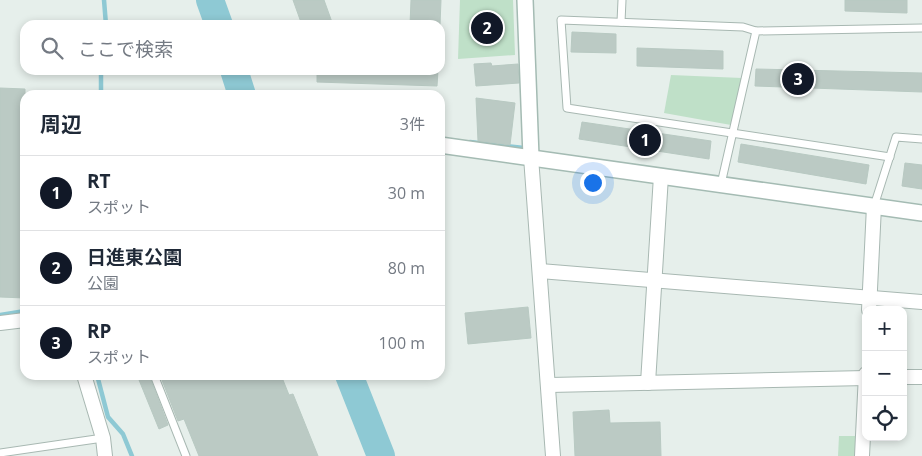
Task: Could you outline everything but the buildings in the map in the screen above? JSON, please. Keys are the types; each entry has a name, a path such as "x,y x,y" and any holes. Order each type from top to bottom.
{"street":[{"path":"525,0 531,157 554,456"},
{"path":"445,146 922,213"},
{"path":"648,383 656,281 661,176"},
{"path":"869,304 874,206"},
{"path":"540,271 656,281 869,304 922,302"},
{"path":"0,323 20,321"},
{"path":"550,385 862,377"},
{"path":"907,377 922,377"},
{"path":"86,380 103,438 105,456"},
{"path":"862,456 865,396"}],"lane":[{"path":"622,0 622,22"},
{"path":"890,157 567,108 561,20 743,27 756,31 922,28"},
{"path":"721,184 756,31"},
{"path":"874,206 896,137 922,139"},
{"path":"156,380 186,456"},
{"path":"0,453 103,438"}],"green space":[{"path":"460,0 513,0 515,55 458,59"},
{"path":"671,75 742,78 731,125 664,113"},
{"path":"839,436 860,436 859,456 838,456"}],"waterway":[{"path":"104,0 106,20"},
{"path":"210,0 217,20"},
{"path":"101,75 101,90"},
{"path":"236,75 240,90"},
{"path":"470,142 524,148"},
{"path":"0,315 20,312"},
{"path":"98,380 108,417 123,434 132,456"},
{"path":"351,380 381,456"}],"place":[{"name":"日進東公園","path":"487,28"},
{"name":"RP","path":"798,79"},
{"name":"RT","path":"645,140"}]}
